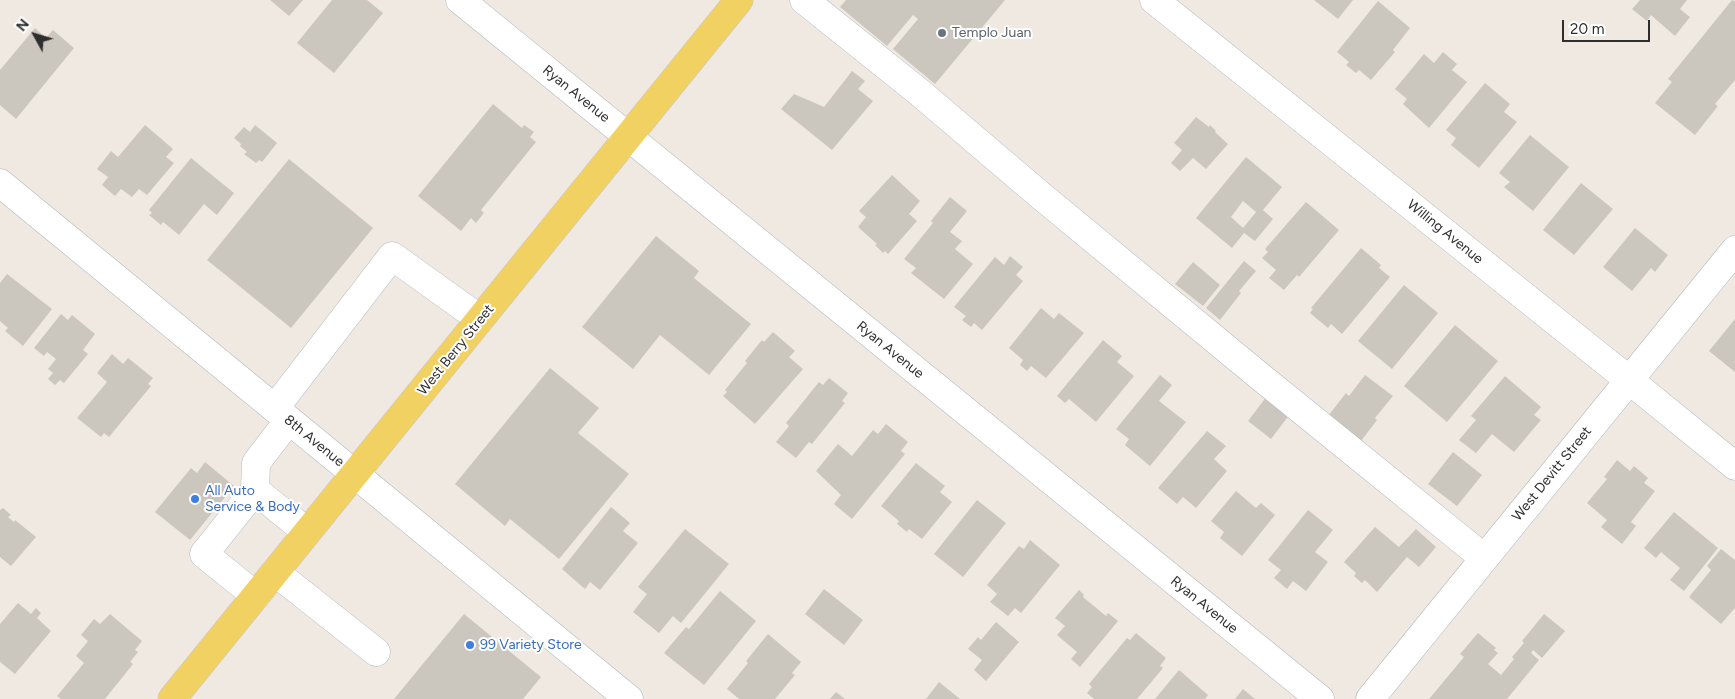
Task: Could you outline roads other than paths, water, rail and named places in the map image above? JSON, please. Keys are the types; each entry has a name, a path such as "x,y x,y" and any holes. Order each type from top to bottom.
{"main road":[{"name":"West Berry Street","path":"172,699 739,0"}],"street":[{"name":"Ryan Avenue","path":"460,0 1320,699"},
{"path":"804,0 919,92 1235,356 1484,558"},
{"name":"Willing Avenue","path":"1154,0 1735,466"},
{"name":"8th Avenue","path":"0,183 629,699"},
{"name":"West Devitt Street","path":"1370,699 1735,250"},
{"path":"256,596 204,554 255,490 256,463 282,414 392,256 480,319"},
{"path":"255,490 307,532"},
{"path":"275,572 376,652"}],"place":[{"name":"Templo Juan","path":"942,33"},
{"name":"All Auto Service & Body","path":"195,499"},
{"name":"99 Variety Store","path":"470,645"}]}
